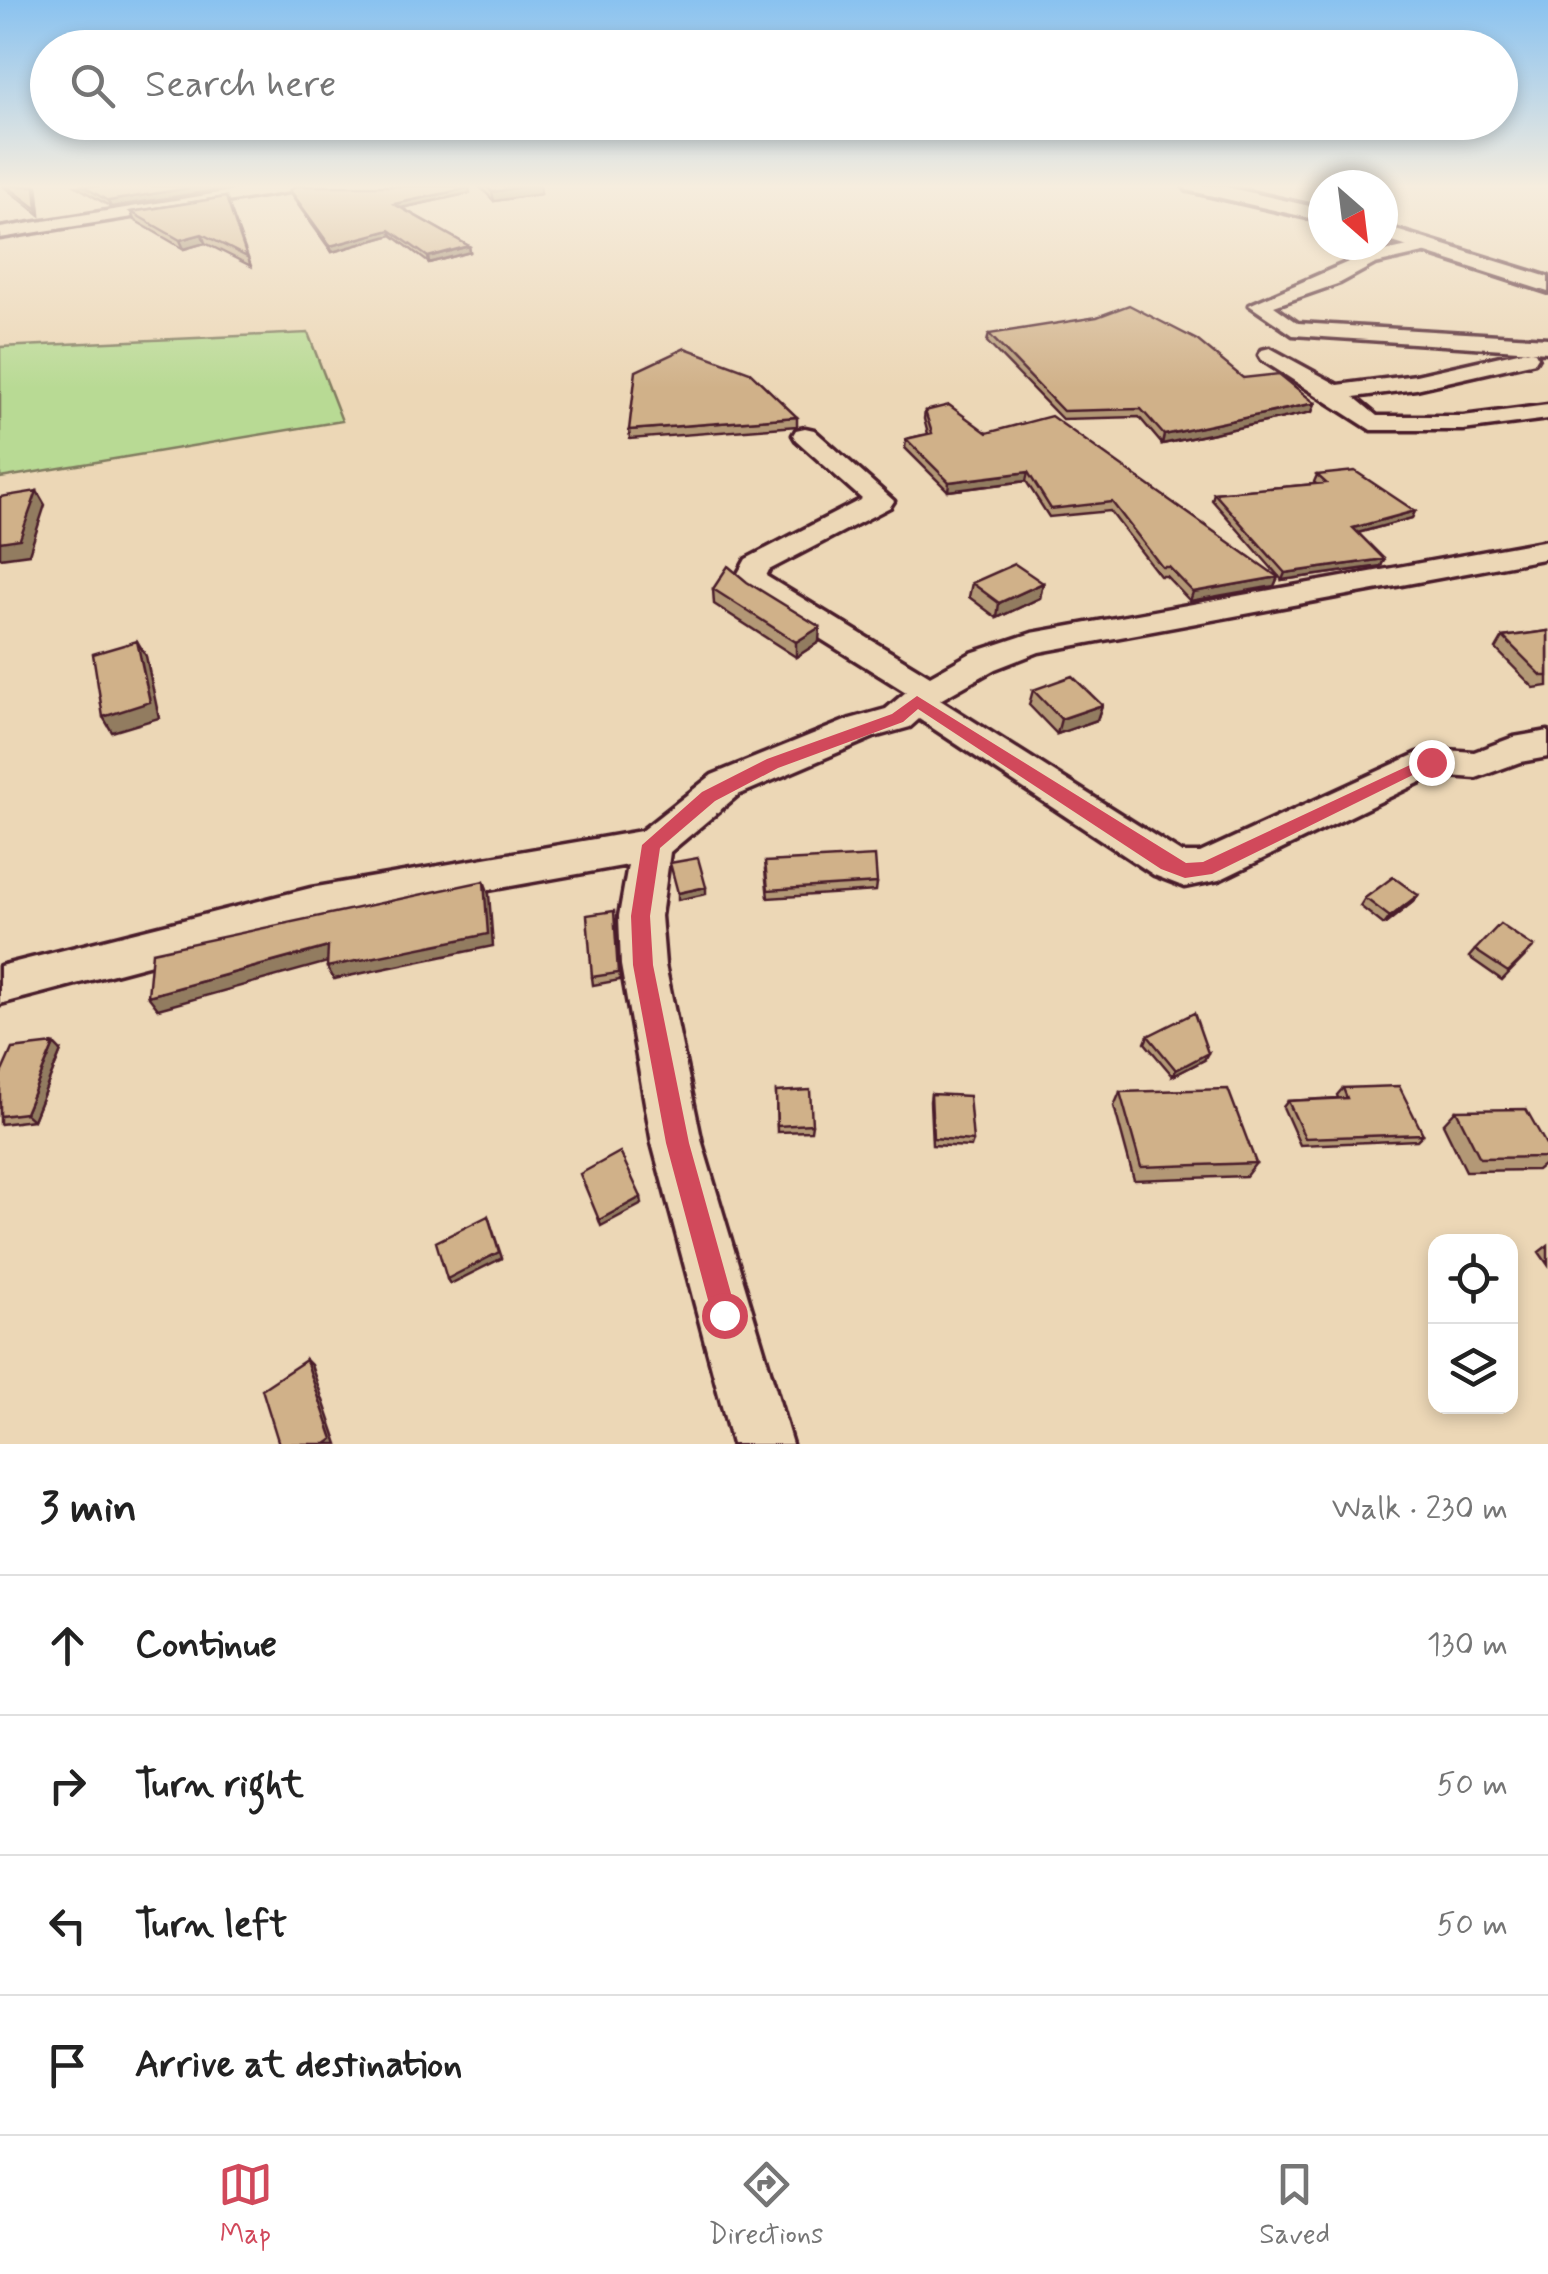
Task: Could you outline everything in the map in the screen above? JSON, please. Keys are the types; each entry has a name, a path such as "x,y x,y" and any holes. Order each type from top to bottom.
{"street":[{"path":"1292,329 1259,305 1333,280 1369,260 1398,253"},
{"path":"1453,253 1548,285"},
{"path":"1270,355 1271,335 1292,329 1548,345"},
{"path":"1334,393 1416,382 1548,354"},
{"path":"1270,355 1314,370 1353,374 1480,367"},
{"path":"1270,355 1334,393 1370,422 1463,423 1548,412"},
{"path":"805,435 880,501 756,565 751,577 760,588 1168,864 1185,870 1206,869 1431,762 1476,765 1514,750 1548,744"},
{"path":"0,984 311,905 651,845 725,785 862,728 898,718 923,696 983,661 1032,643 1548,548"},
{"path":"651,845 640,916 643,965 678,1143 762,1444"}],"green space":[{"path":"308,333 342,421 0,478 0,347"}],"building":[{"path":"1129,305 1197,340 1243,378 1279,374 1315,403 1164,435 1141,409 1063,411 989,334 1097,317"},
{"path":"685,348 750,372 797,417 629,430 636,371"},
{"path":"949,405 987,433 1051,416 1278,577 1193,592 1169,567 1162,567 1112,502 1051,509 1028,472 949,482 906,439 932,433 925,411"},
{"path":"1355,471 1415,511 1353,528 1384,559 1285,573 1214,493 1326,483 1317,475"},
{"path":"37,491 20,539 0,542 0,497"},
{"path":"1015,564 1043,583 999,603 972,583"},
{"path":"728,566 820,627 796,642 713,589"},
{"path":"1548,631 1548,676 1542,676 1503,637"},
{"path":"137,641 150,702 103,717 93,654"},
{"path":"1072,676 1102,705 1061,719 1033,690"},
{"path":"875,856 877,883 768,890 765,862"},
{"path":"698,858 706,887 678,893 670,863"},
{"path":"1393,877 1418,895 1390,917 1365,898"},
{"path":"484,881 488,934 327,967 328,947 148,996 152,952"},
{"path":"614,911 618,973 592,977 587,915"},
{"path":"1500,924 1534,947 1508,972 1475,950"},
{"path":"1194,1013 1208,1053 1176,1070 1148,1036"},
{"path":"54,1044 25,1113 0,1116 0,1076 12,1049"},
{"path":"1399,1086 1423,1134 1305,1138 1288,1101 1347,1098 1343,1088"},
{"path":"1228,1089 1256,1163 1141,1167 1120,1092"},
{"path":"810,1090 812,1124 777,1126 776,1092"},
{"path":"931,1094 969,1096 973,1141 933,1138"},
{"path":"1526,1109 1548,1148 1548,1157 1480,1158 1456,1110"},
{"path":"620,1152 641,1197 599,1220 580,1174"},
{"path":"488,1216 499,1252 447,1279 436,1242"},
{"path":"306,1360 333,1439 326,1444 279,1444 262,1389"}],"route":[{"path":"724,1315 678,1143 643,965 640,916 651,845 708,797 742,776 862,728 898,718 917,701 1168,864 1185,870 1206,869 1431,762"}]}
